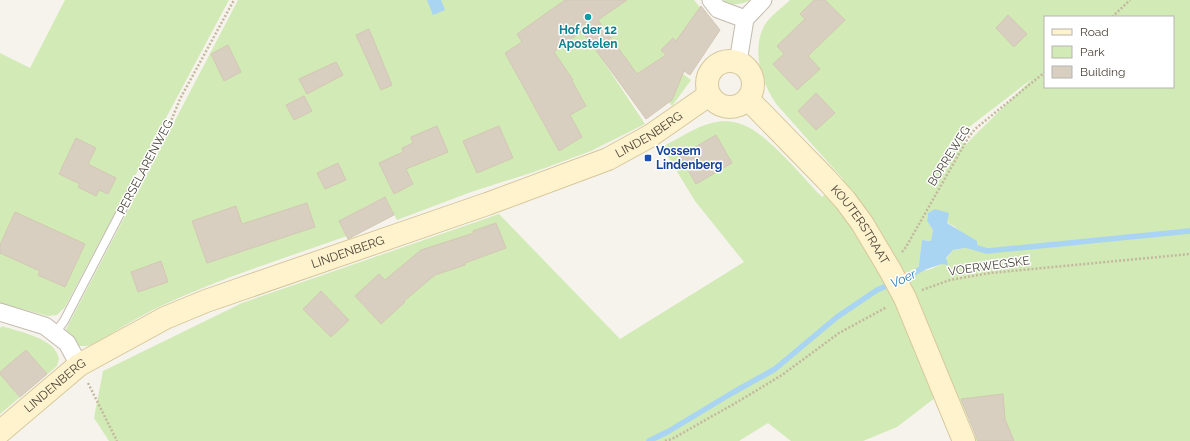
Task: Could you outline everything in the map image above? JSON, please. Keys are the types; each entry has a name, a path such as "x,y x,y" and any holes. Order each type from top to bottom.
{"street":[{"path":"711,0 718,9 745,19"},
{"path":"738,62 745,19 763,0"},
{"path":"730,60 738,62 750,71 753,78 752,93 742,104 735,107 720,105 709,95 706,87 707,79 715,66 722,62 730,60"},
{"name":"LINDENBERG","path":"0,432 79,365 165,318 206,301 487,204 608,159 650,136 709,95"},
{"name":"KOUTERSTRAAT","path":"748,99 826,179 845,200 862,223 904,295 964,441"},
{"path":"0,312 45,326 67,344 79,365"}],"lane":[{"name":"PERSELARENWEG","path":"55,333 64,321 136,183"}],"path":[{"name":"PERSELARENWEG","path":"136,183 169,126 180,99 234,0"},
{"path":"1113,16 1130,0"},
{"name":"BORREWEG","path":"889,269 906,247 975,128 1044,73"},
{"name":"VOERWEGSKE","path":"665,441 672,439 733,405 782,375 839,333 904,295 950,280 990,273 1190,254"},
{"path":"79,365 117,441"}],"green space":[{"path":"65,0 229,0 65,307 57,315 48,316 0,303 0,53 30,68"},
{"path":"238,0 694,0 703,11 669,63 691,80 672,106 647,70 635,78 610,40 596,50 645,124 591,151 534,172 471,192 397,220 384,197 339,221 347,236 207,286 152,310 92,345 78,346 65,331"},
{"path":"723,0 750,0 744,3 736,4"},
{"path":"790,0 1190,0 1190,441 976,441 974,437 976,436 953,384 897,427 863,441 791,441 768,423 739,441 109,441 94,418 103,371 242,303 499,214 620,339 744,262 695,201 662,147 693,130 706,125 721,122 735,122 748,127 767,140 822,197 843,179 777,105 767,87 760,67 758,46 764,26 773,15","holes":["1033,78 971,139 965,146 960,137 964,131","928,213 954,226 977,248 953,250 942,264 931,269 918,272 922,240 931,241 933,230 927,221"]},
{"path":"2,326 44,341 56,352 59,359 57,366 0,414 0,328"}],"water":[{"path":"427,0 441,0 445,10 433,15"},
{"path":"935,209 949,213 947,223 977,241 977,249 965,248 953,250 946,258 948,265 942,264 918,272 922,240 931,241 933,230 927,221 928,213"}],"building":[{"path":"565,0 627,0 598,20 637,74 666,55 661,50 673,38 676,41 701,6 720,30 690,75 684,71 672,100 646,119 582,31 554,52 573,80 572,81 586,106 570,115 582,137 559,151 505,53 522,42 517,34"},
{"path":"814,0 825,0 845,20 808,56 820,69 797,90 773,64 784,54 777,46 805,19 800,14"},
{"path":"1008,15 1027,34 1014,47 996,28"},
{"path":"369,29 392,85 381,90 356,35"},
{"path":"228,45 241,72 224,81 211,54"},
{"path":"336,62 343,75 307,94 299,79"},
{"path":"816,93 835,113 816,130 798,111"},
{"path":"304,96 312,111 294,120 286,105"},
{"path":"437,126 448,152 406,169 413,184 394,194 379,163 403,152 402,148 413,143 411,137"},
{"path":"499,126 513,158 477,173 463,141"},
{"path":"716,135 732,163 696,184 680,156"},
{"path":"76,138 96,148 88,164 116,178 108,194 99,190 96,196 78,187 80,184 59,174"},
{"path":"338,163 346,180 325,189 317,173"},
{"path":"385,197 394,215 348,239 339,221"},
{"path":"307,203 315,227 207,263 192,221 236,206 242,224"},
{"path":"15,212 85,244 65,287 38,275 40,271 0,253 0,245"},
{"path":"496,223 506,248 465,263 465,265 435,275 404,301 405,302 381,324 355,296 379,274 385,280 421,250 474,233 473,231"},
{"path":"161,261 168,282 138,292 131,272"},
{"path":"321,291 349,320 331,337 303,309"},
{"path":"26,350 47,374 20,397 0,374 0,372"},
{"path":"1003,394 1005,419 1014,441 978,441 961,399"}],"waterway":[{"name":"Voer","path":"970,246 987,251 1190,231"},
{"name":"Voer","path":"900,280 923,268"},
{"name":"Voer","path":"649,441 669,431 775,369 837,317 877,290 893,283"}],"place":[{"name":"Hof der 12 Apostelen","path":"588,17"},
{"name":"Vossem Lindenberg","path":"648,158"}]}
